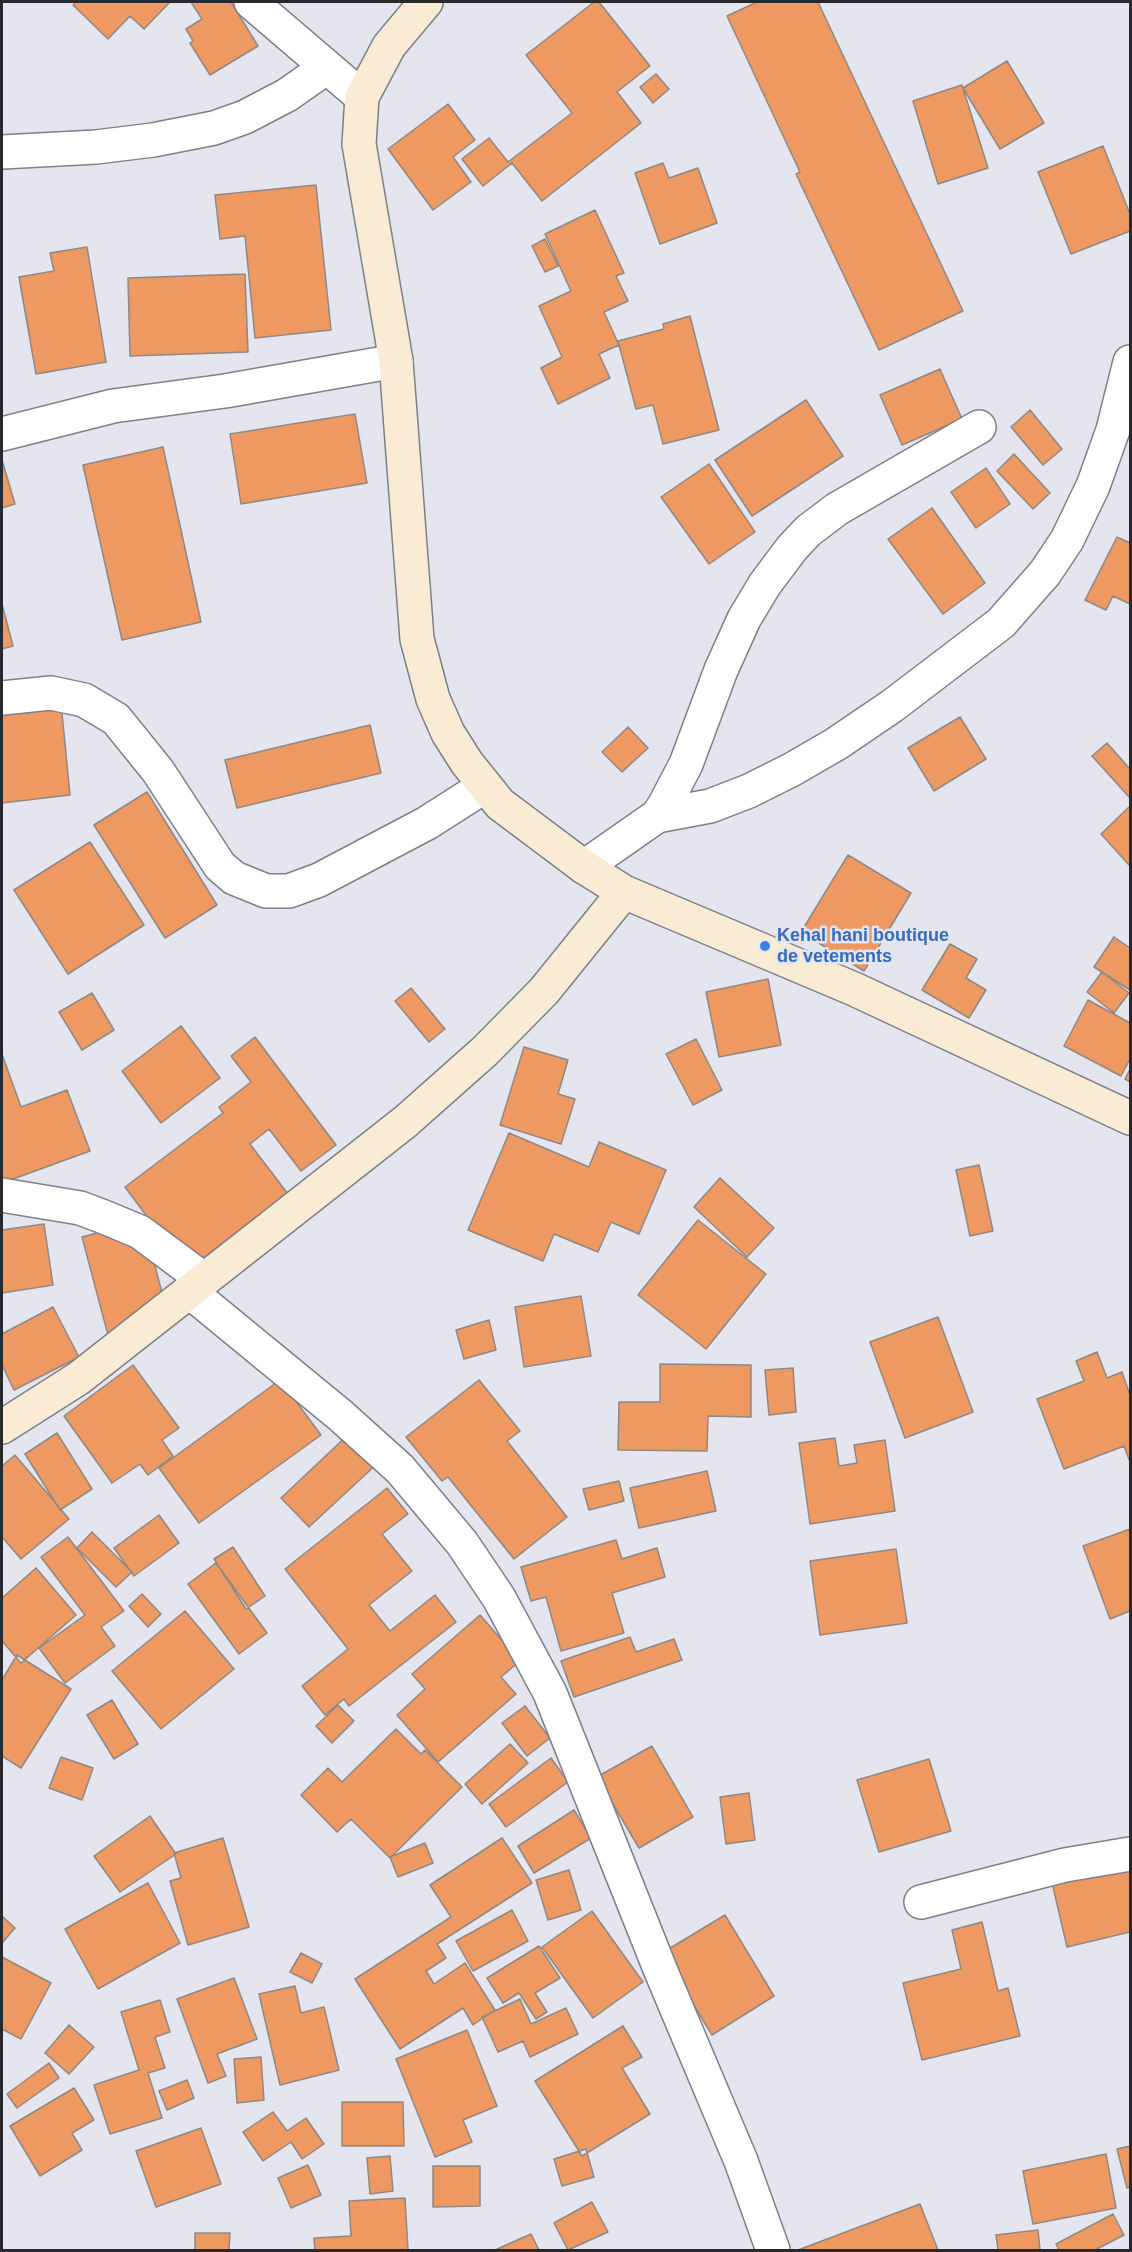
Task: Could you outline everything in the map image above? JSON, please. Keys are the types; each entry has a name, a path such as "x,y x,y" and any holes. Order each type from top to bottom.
{"street":[{"path":"251,2 363,97"},
{"path":"426,2 389,46 363,97 360,155 396,361 417,639 434,699 448,733 467,763 500,804 584,867 624,892 854,989 1131,1118"},
{"path":"2,152 96,147 153,140 214,128 245,117 287,95 327,67"},
{"path":"2,435 113,406 225,391 396,361"},
{"path":"584,867 657,816 710,806 749,791 836,744 892,706 1001,623 1045,573 1067,540 1093,486 1113,430 1131,362"},
{"path":"657,816 686,764 721,670 744,619 765,584 792,548 808,531 837,509 980,427"},
{"path":"2,698 51,693 84,700 116,719 158,771 220,867 241,882 266,891 289,891 318,880 427,823 485,786"},
{"path":"2,1427 79,1378 196,1285 277,1225 405,1122 485,1052 544,991 624,892"},
{"path":"2,1195 80,1208 140,1232 400,1469 462,1543 499,1599 550,1693 660,1969 741,2161 773,2250"},
{"path":"921,1902 1065,1865 1131,1854"}],"building":[{"path":"76,2 170,2 144,29 130,16 108,39 73,5"},
{"path":"191,2 231,2 258,46 210,75 190,43 193,41 186,29 202,19"},
{"path":"594,2 599,2 650,66 617,92 641,123 542,201 512,163 483,186 462,159 489,138 508,162 572,113 526,55"},
{"path":"757,2 818,2 963,311 879,350 796,174 800,172 727,16"},
{"path":"1007,61 1044,123 1000,149 963,88"},
{"path":"656,74 669,89 653,103 640,87"},
{"path":"962,85 988,168 938,184 913,101"},
{"path":"448,104 475,140 453,157 471,182 433,210 388,149"},
{"path":"1103,146 1130,214 1130,231 1071,254 1038,172"},
{"path":"663,163 669,178 698,168 717,223 660,244 635,173"},
{"path":"316,185 331,330 255,338 245,236 220,239 215,195"},
{"path":"595,210 624,273 616,276 628,301 604,312 619,345 599,354 610,378 558,404 541,368 562,357 539,306 571,291 545,234"},
{"path":"545,239 558,266 545,272 532,246"},
{"path":"87,247 106,362 36,374 19,277 54,271 50,253"},
{"path":"245,274 248,352 130,356 128,278"},
{"path":"690,316 719,430 663,444 653,405 636,409 618,341 664,329 663,324"},
{"path":"940,369 962,419 902,445 880,395"},
{"path":"806,400 843,456 752,516 715,460"},
{"path":"1030,410 1062,449 1043,465 1011,427"},
{"path":"355,414 367,483 241,504 230,434"},
{"path":"163,447 201,622 122,640 83,465"},
{"path":"1014,454 1050,493 1033,509 997,471"},
{"path":"2,460 15,504 2,508"},
{"path":"709,464 755,532 709,564 661,497"},
{"path":"986,468 1010,504 976,528 951,492"},
{"path":"932,508 985,583 943,614 888,539"},
{"path":"1117,537 1130,543 1130,604 1113,596 1106,610 1085,600"},
{"path":"2,604 13,646 2,649"},
{"path":"61,703 70,795 2,803 2,710"},
{"path":"960,717 986,759 934,791 908,748"},
{"path":"370,725 381,773 237,808 225,760"},
{"path":"628,727 648,748 622,772 602,752"},
{"path":"1107,743 1130,769 1130,798 1092,756"},
{"path":"147,792 217,905 165,938 94,825"},
{"path":"1130,806 1130,863 1129,865 1101,834"},
{"path":"90,842 144,925 68,974 14,890"},
{"path":"848,855 911,893 864,971 801,932"},
{"path":"1114,937 1130,948 1130,990 1094,967"},
{"path":"950,944 977,959 966,978 986,990 969,1018 922,990"},
{"path":"1102,972 1129,993 1114,1013 1087,992"},
{"path":"768,979 781,1045 719,1057 706,992"},
{"path":"411,988 445,1029 429,1042 395,1001"},
{"path":"92,993 114,1030 82,1050 59,1012"},
{"path":"1088,1000 1130,1023 1130,1059 1121,1076 1064,1046"},
{"path":"181,1026 220,1078 161,1123 122,1071"},
{"path":"255,1037 336,1145 301,1171 269,1129 250,1144 288,1194 187,1270 125,1187 223,1113 219,1107 251,1082 231,1056"},
{"path":"696,1039 722,1090 693,1105 666,1054"},
{"path":"524,1047 568,1060 558,1094 575,1099 561,1144 500,1125"},
{"path":"2,1054 21,1107 67,1090 90,1151 2,1183"},
{"path":"1130,1069 1130,1082 1125,1079"},
{"path":"509,1133 589,1167 599,1142 666,1170 639,1234 611,1222 598,1252 554,1234 543,1261 468,1230"},
{"path":"979,1165 993,1231 970,1236 956,1170"},
{"path":"720,1178 774,1228 747,1257 694,1207"},
{"path":"698,1220 766,1274 706,1349 638,1295"},
{"path":"143,1221 169,1319 108,1335 82,1237"},
{"path":"44,1224 53,1285 2,1293 2,1230"},
{"path":"581,1296 591,1356 524,1367 515,1307"},
{"path":"53,1307 79,1357 14,1390 2,1365 2,1334"},
{"path":"938,1317 973,1412 905,1438 870,1342"},
{"path":"489,1320 496,1350 464,1359 456,1330"},
{"path":"1097,1352 1107,1378 1122,1372 1130,1395 1130,1462 1124,1446 1064,1469 1037,1399 1084,1381 1076,1361"},
{"path":"660,1364 751,1365 751,1417 708,1416 707,1451 618,1450 619,1402 660,1402"},
{"path":"133,1365 179,1428 162,1440 173,1456 148,1475 140,1464 112,1483 64,1416"},
{"path":"793,1368 796,1412 769,1415 765,1370"},
{"path":"280,1380 321,1435 199,1523 159,1468"},
{"path":"479,1380 520,1431 507,1441 567,1517 514,1559 448,1477 442,1481 406,1437"},
{"path":"352,1431 380,1461 309,1527 281,1498"},
{"path":"57,1433 92,1489 60,1510 25,1454"},
{"path":"835,1438 839,1466 857,1463 854,1445 885,1440 895,1511 810,1524 799,1443"},
{"path":"15,1455 69,1519 21,1559 2,1537 2,1466"},
{"path":"707,1471 716,1511 639,1528 630,1488"},
{"path":"619,1481 624,1501 589,1510 583,1489"},
{"path":"387,1488 408,1514 382,1534 412,1571 369,1605 390,1631 435,1595 456,1622 349,1706 344,1699 325,1715 302,1686 348,1649 285,1569"},
{"path":"159,1515 179,1543 134,1576 114,1548"},
{"path":"1130,1529 1130,1611 1110,1619 1083,1546"},
{"path":"92,1532 132,1572 116,1587 77,1548"},
{"path":"68,1537 124,1611 101,1627 115,1646 65,1683 39,1648 85,1615 41,1557"},
{"path":"616,1540 622,1559 657,1548 665,1577 612,1593 624,1633 561,1651 546,1597 531,1601 521,1567"},
{"path":"233,1547 265,1596 246,1609 214,1559"},
{"path":"896,1549 907,1623 820,1635 810,1561"},
{"path":"216,1563 267,1633 239,1654 188,1584"},
{"path":"36,1568 76,1615 21,1663 2,1641 2,1598"},
{"path":"142,1594 161,1614 148,1627 129,1606"},
{"path":"185,1611 234,1669 161,1729 112,1671"},
{"path":"480,1615 520,1661 501,1677 516,1694 438,1762 397,1715 425,1689 412,1674"},
{"path":"630,1637 636,1652 674,1639 682,1660 574,1697 561,1661"},
{"path":"17,1655 71,1689 21,1768 2,1756 2,1680"},
{"path":"112,1700 138,1744 114,1759 87,1715"},
{"path":"338,1705 354,1721 332,1743 316,1726"},
{"path":"525,1706 550,1738 527,1756 502,1723"},
{"path":"396,1729 421,1754 425,1750 462,1787 390,1858 351,1819 337,1832 301,1795 328,1768 342,1782"},
{"path":"510,1744 528,1763 482,1804 465,1784"},
{"path":"652,1746 693,1817 639,1848 597,1777"},
{"path":"61,1757 93,1768 82,1800 49,1788"},
{"path":"551,1758 568,1782 506,1827 489,1804"},
{"path":"929,1759 951,1831 879,1852 857,1780"},
{"path":"749,1793 755,1840 726,1844 720,1797"},
{"path":"574,1810 591,1838 534,1873 518,1846"},
{"path":"150,1816 176,1854 120,1892 94,1856"},
{"path":"223,1838 249,1927 188,1945 170,1881 181,1878 174,1853"},
{"path":"502,1838 532,1883 437,1944 446,1958 426,1971 434,1984 465,1963 495,2010 473,2025 463,2008 400,2049 355,1979 451,1917 430,1885"},
{"path":"425,1843 433,1863 398,1877 390,1857"},
{"path":"1130,1855 1130,1932 1067,1947 1050,1874"},
{"path":"569,1870 581,1910 548,1920 536,1880"},
{"path":"148,1883 180,1943 98,1989 65,1929"},
{"path":"512,1910 528,1941 473,1971 456,1941"},
{"path":"592,1911 643,1982 593,2018 542,1947"},
{"path":"725,1915 774,1996 712,2035 662,1953"},
{"path":"2,1916 15,1928 2,1943"},
{"path":"982,1922 998,1991 1008,1988 1020,2036 922,2060 903,1983 961,1969 952,1930"},
{"path":"539,1946 560,1978 535,1993 547,2012 536,2019 519,1993 503,2003 487,1978"},
{"path":"301,1953 322,1964 312,1983 290,1972"},
{"path":"2,1957 51,1983 21,2039 2,2029"},
{"path":"234,1978 257,2039 217,2054 226,2076 208,2083 177,1999"},
{"path":"295,1986 301,2013 324,2007 339,2070 280,2085 259,1994"},
{"path":"520,1999 531,2024 566,2008 578,2034 530,2057 523,2041 498,2052 482,2017"},
{"path":"160,2000 170,2032 155,2037 165,2068 148,2073 162,2118 110,2134 94,2085 139,2070 121,2012"},
{"path":"69,2025 94,2047 69,2074 45,2053"},
{"path":"623,2026 642,2057 622,2068 650,2114 582,2156 535,2081"},
{"path":"467,2030 497,2106 463,2120 472,2142 435,2157 396,2059"},
{"path":"261,2057 264,2100 237,2103 234,2059"},
{"path":"49,2063 59,2078 17,2108 7,2094"},
{"path":"187,2080 194,2098 167,2110 159,2091"},
{"path":"74,2088 94,2120 72,2133 82,2150 40,2176 10,2126"},
{"path":"342,2102 403,2102 404,2146 342,2146"},
{"path":"273,2112 287,2131 306,2118 324,2144 302,2159 291,2142 263,2161 243,2132"},
{"path":"201,2128 221,2184 156,2207 136,2151"},
{"path":"1130,2146 1130,2187 1127,2188 1117,2149"},
{"path":"586,2149 594,2177 562,2186 554,2159"},
{"path":"1106,2154 1116,2208 1033,2224 1023,2171"},
{"path":"390,2156 393,2191 370,2194 367,2158"},
{"path":"308,2165 321,2195 291,2208 278,2178"},
{"path":"433,2166 480,2166 480,2206 433,2207"},
{"path":"405,2198 408,2250 315,2250 314,2238 351,2236 349,2201"},
{"path":"592,2202 608,2232 568,2250 554,2223"},
{"path":"920,2204 938,2250 798,2250"},
{"path":"1113,2214 1124,2235 1095,2250 1059,2250 1056,2244"},
{"path":"1038,2230 1040,2250 998,2250 996,2235"},
{"path":"195,2233 230,2233 229,2250 195,2250"},
{"path":"531,2234 539,2250 495,2250"}],"place":[{"name":"Kehal hani boutique de vetements","path":"765,946"}]}
